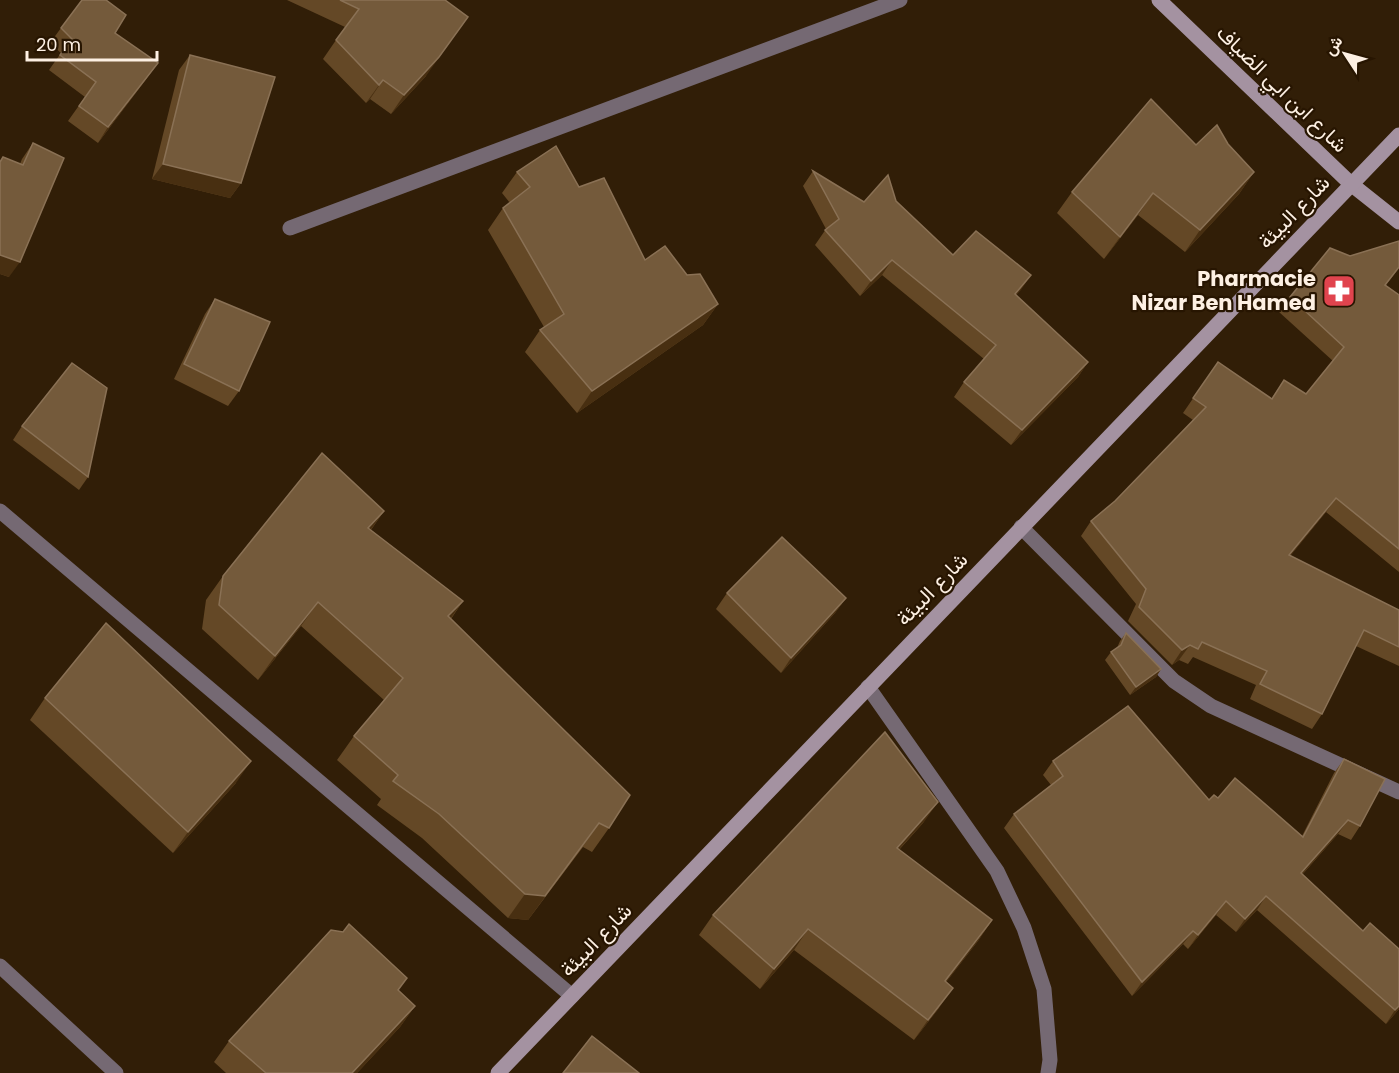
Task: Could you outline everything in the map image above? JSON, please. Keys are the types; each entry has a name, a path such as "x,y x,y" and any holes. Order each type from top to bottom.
{"street":[{"path":"290,228 900,0"},
{"name":"شارع ابن ابي الضياف","path":"1159,0 1351,184 1399,222"},
{"name":"شارع البيئة","path":"498,1073 1399,135"},
{"path":"0,511 572,996"},
{"path":"1021,526 1174,681 1211,706 1399,792"},
{"path":"868,687 997,871 1024,928 1044,989 1050,1060 1048,1073"},
{"path":"0,966 116,1073"}],"building":[{"path":"82,0 106,0 126,15 115,33 158,63 108,127 79,106 96,82 60,55 72,39 61,28"},
{"path":"340,0 445,0 468,17 439,57 404,95 383,80 379,85 336,40 359,9"},
{"path":"190,55 275,77 241,183 163,164"},
{"path":"1151,99 1196,145 1217,125 1228,144 1254,172 1200,230 1153,193 1120,237 1072,192"},
{"path":"33,143 64,158 20,262 0,255 0,162 3,157 23,165"},
{"path":"556,146 579,187 604,178 645,260 665,246 687,275 700,274 718,304 592,391 540,330 564,314 503,208 530,187 517,172"},
{"path":"813,171 864,202 888,175 896,201 953,255 976,231 1031,275 1015,294 1088,362 1022,430 964,382 996,345 892,260 871,281 825,230 839,219"},
{"path":"1399,241 1399,267 1385,285 1399,295 1399,549 1336,498 1289,555 1399,610 1399,647 1364,630 1322,714 1260,684 1267,671 1202,642 1198,649 1190,645 1182,650 1139,607 1146,589 1091,521 1115,501 1206,407 1193,398 1218,362 1272,399 1284,380 1306,394 1344,347 1290,297 1330,248 1350,256"},
{"path":"215,299 270,322 239,391 184,364"},
{"path":"72,363 107,388 88,477 22,426"},
{"path":"322,453 384,511 368,528 463,601 448,616 630,795 609,828 599,823 545,896 525,894 439,814 393,781 398,775 354,736 403,678 318,602 275,656 219,605 223,576"},
{"path":"782,537 846,598 791,658 727,593"},
{"path":"106,623 251,761 188,832 45,698"},
{"path":"1126,633 1161,669 1136,687 1111,652 1121,645"},
{"path":"1128,706 1209,800 1214,795 1218,798 1235,778 1303,837 1344,759 1385,779 1360,826 1348,820 1301,873 1363,931 1370,923 1399,949 1399,1006 1395,1010 1266,896 1245,919 1226,901 1198,935 1193,931 1142,982 1014,814 1063,776 1053,761"},
{"path":"885,732 938,802 897,848 992,920 945,981 953,988 928,1020 808,929 774,969 713,915"},
{"path":"349,924 407,978 398,990 415,1006 352,1073 266,1073 229,1041 331,930 343,932"},
{"path":"592,1036 639,1073 563,1073"}],"place":[{"name":"Pharmacie Nizar Ben Hamed","path":"1339,291"}]}
